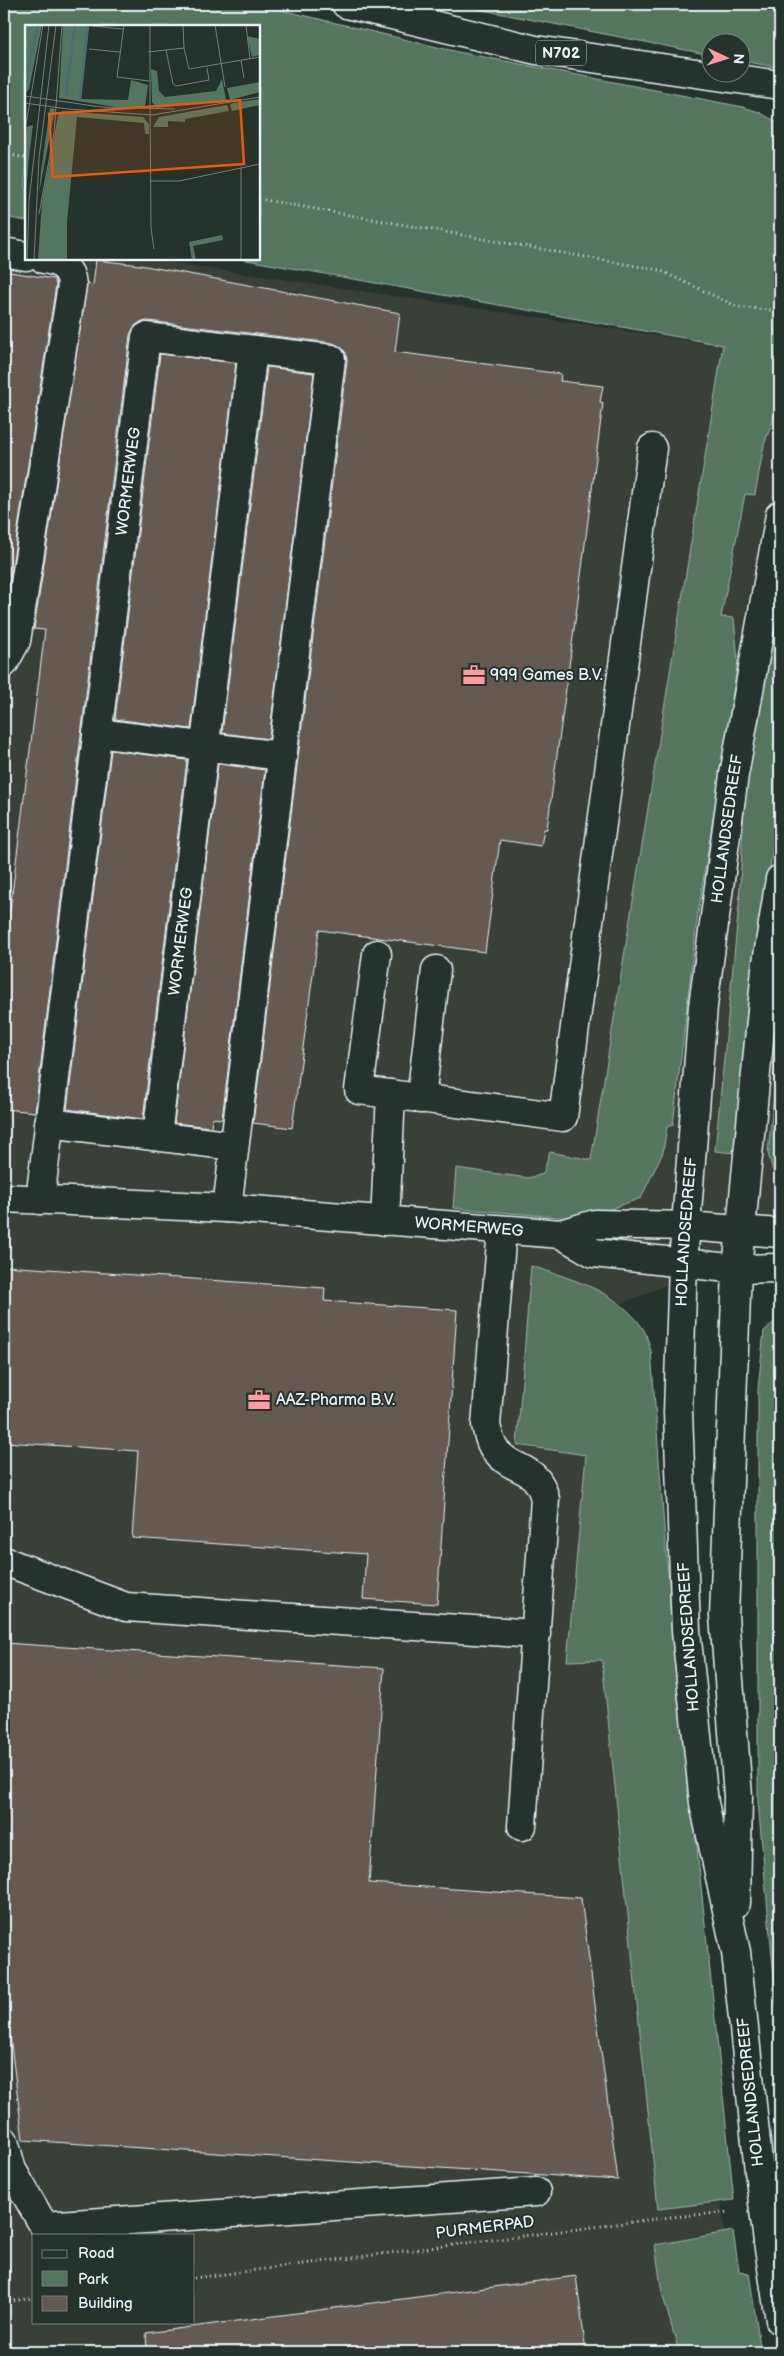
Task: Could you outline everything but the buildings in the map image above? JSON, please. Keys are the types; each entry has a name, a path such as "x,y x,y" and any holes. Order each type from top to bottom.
{"main road":[{"name":"N702","path":"346,4 536,50 780,85"},
{"path":"4,252 25,256"},
{"path":"4,663 16,641 72,285 72,278 65,266 60,262 49,260"},
{"name":"WORMERWEG","path":"40,1200 146,336 331,359 227,1208"},
{"name":"WORMERWEG","path":"157,1136 253,350"},
{"path":"377,954 359,1090 563,1117 652,448"},
{"name":"HOLLANDSEDREEF","path":"780,515 734,775 702,1006 683,1263 678,1412 686,1631 704,1803 736,1952 759,2171 780,2320"},
{"path":"97,733 282,756"},
{"name":"HOLLANDSEDREEF","path":"736,1952 738,1796 724,1616 737,1269 766,969 780,879"},
{"path":"421,1099 436,970"},
{"path":"385,1221 391,1094"},
{"path":"49,1123 234,1146"},
{"name":"WORMERWEG","path":"4,1198 227,1208 561,1234 595,1224 686,1226 780,1233"},
{"path":"502,1230 486,1425 489,1439 495,1451 505,1460 528,1470 542,1488 545,1499 522,1826"},
{"name":"WORMERWEG","path":"561,1234 594,1252 737,1269 780,1268"},
{"path":"4,1561 126,1607 536,1634"},
{"path":"4,2141 12,2170 44,2226 536,2192"}],"path":[{"path":"4,154 25,158"},
{"path":"260,199 659,270 738,307 780,311"},
{"name":"PURMERPAD","path":"195,2278 730,2211"},
{"path":"4,2302 32,2298"}],"shaded area":[{"path":"4,237 25,241 25,260 155,260 780,354 780,1237 621,1304 738,2352 4,2352"}],"green space":[{"path":"4,4 256,4 458,52 743,107 759,112 780,124 780,401 764,445 755,495 745,494 721,617 734,618 738,661 697,920 673,1125 667,1127 663,1152 641,1198 605,1211 570,1218 453,1208 456,1168 528,1178 543,1174 550,1152 591,1160 723,345 247,260 260,260 260,25 25,25 25,221 4,217"},
{"path":"452,4 780,4 780,68 752,63 752,32 702,32 702,53"},
{"path":"780,591 780,797 762,924 735,1153 715,1151 739,905 746,767"},
{"path":"780,1033 780,1183 773,1171 768,1153"},
{"path":"531,1266 594,1288 622,1305 644,1330 651,1351 666,1553 734,2200 658,2209 602,1660 567,1661 586,1455 517,1445"},
{"path":"780,1317 780,2043 758,1802 758,1389 764,1331"},
{"path":"733,2231 739,2271 749,2273 761,2352 679,2352 662,2293 655,2245"}],"place":[{"name":"999 Games B.V.","path":"474,675"},
{"name":"AAZ-Pharma B.V.","path":"259,1400"}]}
